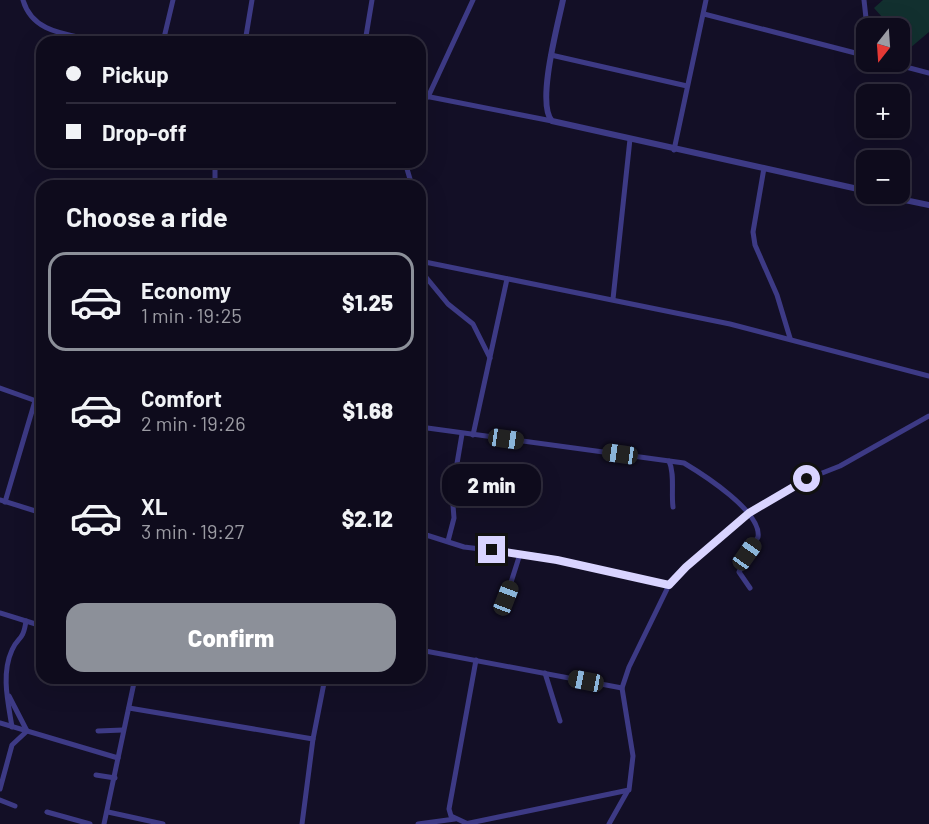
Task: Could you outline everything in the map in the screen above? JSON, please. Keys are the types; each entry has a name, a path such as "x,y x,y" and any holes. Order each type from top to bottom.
{"street":[{"path":"23,0 27,12 41,25 79,36"},
{"path":"165,36 174,0"},
{"path":"246,36 252,0"},
{"path":"365,36 372,0"},
{"path":"426,95 473,0"},
{"path":"552,121 548,117 546,106 551,55 563,0"},
{"path":"674,150 706,0"},
{"path":"864,0 866,18"},
{"path":"704,14 856,53"},
{"path":"551,55 687,86"},
{"path":"910,68 929,73"},
{"path":"426,97 552,121 674,150 856,189"},
{"path":"613,299 630,139"},
{"path":"764,168 756,209 754,245 777,295 790,339"},
{"path":"910,201 929,205"},
{"path":"426,262 613,299 790,339 929,376"},
{"path":"426,277 448,304 474,326 490,359"},
{"path":"473,435 507,279"},
{"path":"0,388 35,401 3,501 36,511"},
{"path":"609,824 631,787 633,756 622,688 629,667 669,585 686,567 749,513 807,479 840,466 929,416"},
{"path":"426,428 684,463 713,481 749,513 759,532 739,572 750,588"},
{"path":"448,541 454,518 452,493 462,434"},
{"path":"669,460 672,471 670,485 673,507"},
{"path":"426,535 464,547 520,554 669,585"},
{"path":"506,598 520,554"},
{"path":"0,613 36,624"},
{"path":"12,727 5,683 12,650 24,635 26,621"},
{"path":"426,651 622,688"},
{"path":"456,819 449,809 476,660"},
{"path":"545,673 560,721"},
{"path":"104,824 132,684"},
{"path":"302,824 313,739 324,684"},
{"path":"7,691 27,731"},
{"path":"129,708 313,739"},
{"path":"0,723 118,758"},
{"path":"98,731 123,730"},
{"path":"0,789 12,745 27,731"},
{"path":"96,775 115,778"},
{"path":"418,824 456,819 466,823 627,792"},
{"path":"0,800 15,806"},
{"path":"47,812 90,824"},
{"path":"108,812 163,824"}],"green space":[{"path":"883,0 929,0 929,32 910,48 910,18 883,18 874,8"}],"route":[{"path":"492,550 539,556 669,585 686,567 749,513 807,479"}]}
